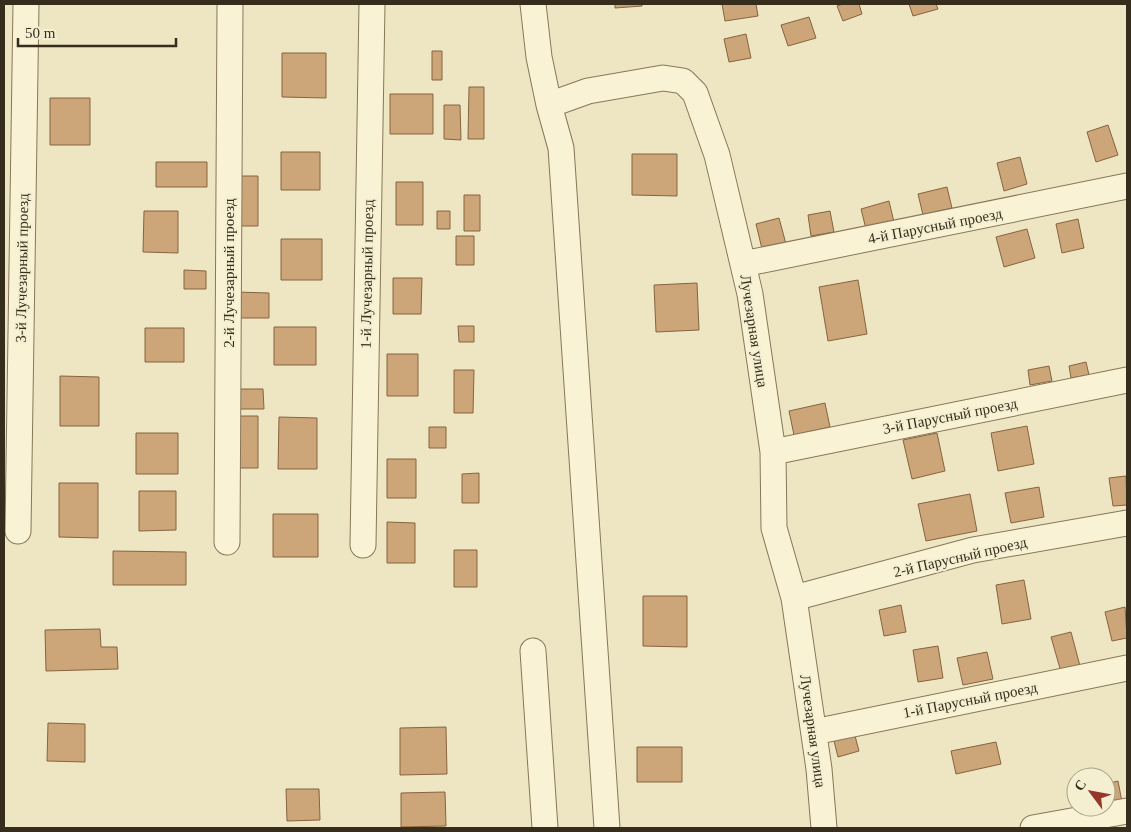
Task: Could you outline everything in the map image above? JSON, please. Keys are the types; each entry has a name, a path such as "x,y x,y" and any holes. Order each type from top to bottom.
{"street":[{"name":"3-й Лучезарный проезд","path":"18,531 26,4"},
{"name":"2-й Лучезарный проезд","path":"227,542 230,4"},
{"name":"1-й Лучезарный проезд","path":"363,545 372,4"},
{"path":"533,4 539,56 549,104 562,148 607,828"},
{"name":"Лучезарная улица","path":"549,104 588,91 663,78 682,81 695,93 716,155 750,294 773,452 774,528 794,598 814,732 824,828"},
{"name":"4-й Парусный проезд","path":"743,264 1127,186"},
{"name":"3-й Парусный проезд","path":"773,452 1127,380"},
{"name":"2-й Парусный проезд","path":"794,598 973,550 1127,523"},
{"path":"533,652 545,828"},
{"name":"1-й Парусный проезд","path":"814,732 1127,668"},
{"path":"1033,828 1127,811"}],"building":[{"path":"615,4 642,4 642,6 615,8"},
{"path":"722,4 756,4 758,16 725,21"},
{"path":"859,4 862,14 843,21 837,6"},
{"path":"909,4 936,4 938,9 913,16"},
{"path":"809,17 816,38 788,46 781,25"},
{"path":"746,34 751,58 729,62 724,39"},
{"path":"432,51 442,51 442,80 432,80"},
{"path":"282,53 326,53 326,98 282,97"},
{"path":"469,87 484,87 484,139 468,139"},
{"path":"390,94 433,94 433,134 390,134"},
{"path":"50,98 90,98 90,145 50,145"},
{"path":"444,105 460,105 461,140 444,139"},
{"path":"1108,125 1118,155 1096,162 1087,132"},
{"path":"281,152 320,152 320,190 281,190"},
{"path":"632,154 677,154 677,196 632,195"},
{"path":"1020,157 1027,184 1004,191 997,163"},
{"path":"156,162 207,162 207,187 156,187"},
{"path":"236,176 258,176 258,226 236,226"},
{"path":"396,182 423,182 423,225 396,225"},
{"path":"947,187 952,208 923,215 918,194"},
{"path":"464,195 480,195 480,231 464,231"},
{"path":"889,201 894,222 866,229 861,209"},
{"path":"144,211 178,211 178,253 143,252"},
{"path":"437,211 450,211 450,229 437,229"},
{"path":"830,211 834,232 811,236 808,215"},
{"path":"779,218 786,244 762,249 756,224"},
{"path":"1078,219 1084,248 1062,253 1056,224"},
{"path":"1027,229 1035,258 1004,267 996,237"},
{"path":"456,236 474,236 474,265 456,265"},
{"path":"281,239 322,239 322,280 281,280"},
{"path":"184,270 206,271 206,289 184,289"},
{"path":"393,278 422,278 421,314 393,314"},
{"path":"858,280 867,334 828,341 819,287"},
{"path":"697,283 699,330 656,332 654,285"},
{"path":"236,292 269,293 269,318 236,318"},
{"path":"458,326 474,326 474,342 459,342"},
{"path":"274,327 316,327 316,365 274,365"},
{"path":"145,328 184,328 184,362 145,362"},
{"path":"387,354 418,354 418,396 387,396"},
{"path":"1086,362 1089,375 1071,378 1069,366"},
{"path":"1049,366 1052,381 1030,385 1028,370"},
{"path":"454,370 474,370 473,413 454,413"},
{"path":"60,376 99,377 99,426 60,426"},
{"path":"233,389 263,389 264,409 232,409"},
{"path":"825,403 830,427 794,435 789,411"},
{"path":"233,416 258,416 258,468 233,468"},
{"path":"279,417 317,418 317,469 278,469"},
{"path":"1027,426 1034,464 998,471 991,433"},
{"path":"429,427 446,427 446,448 429,448"},
{"path":"136,433 178,433 178,474 136,474"},
{"path":"937,433 945,471 912,479 903,440"},
{"path":"387,459 416,459 416,498 387,498"},
{"path":"479,473 479,503 462,503 462,474"},
{"path":"1126,476 1127,505 1113,506 1109,478"},
{"path":"59,483 98,483 98,538 59,537"},
{"path":"1039,487 1044,517 1011,523 1005,493"},
{"path":"139,491 176,491 176,530 139,531"},
{"path":"970,494 977,531 926,541 918,504"},
{"path":"273,514 318,514 318,557 273,557"},
{"path":"387,522 415,523 415,563 387,563"},
{"path":"454,550 477,550 477,587 454,587"},
{"path":"113,551 186,552 186,585 113,585"},
{"path":"1024,580 1031,619 1002,624 996,585"},
{"path":"643,596 687,596 687,647 643,646"},
{"path":"901,605 906,632 884,636 879,610"},
{"path":"1125,607 1127,638 1112,641 1105,612"},
{"path":"100,629 101,647 117,647 118,669 46,671 45,630"},
{"path":"1071,632 1080,666 1061,672 1051,637"},
{"path":"938,646 943,678 918,682 913,650"},
{"path":"987,652 993,679 963,685 957,658"},
{"path":"48,723 85,724 85,762 47,761"},
{"path":"446,727 447,774 400,775 400,728"},
{"path":"854,732 859,751 838,757 833,737"},
{"path":"996,742 1001,764 956,774 951,751"},
{"path":"637,747 682,747 682,782 637,782"},
{"path":"1118,781 1122,802 1116,804 1116,782"},
{"path":"286,789 319,789 320,820 287,821"},
{"path":"445,792 446,826 401,827 401,793"}]}
